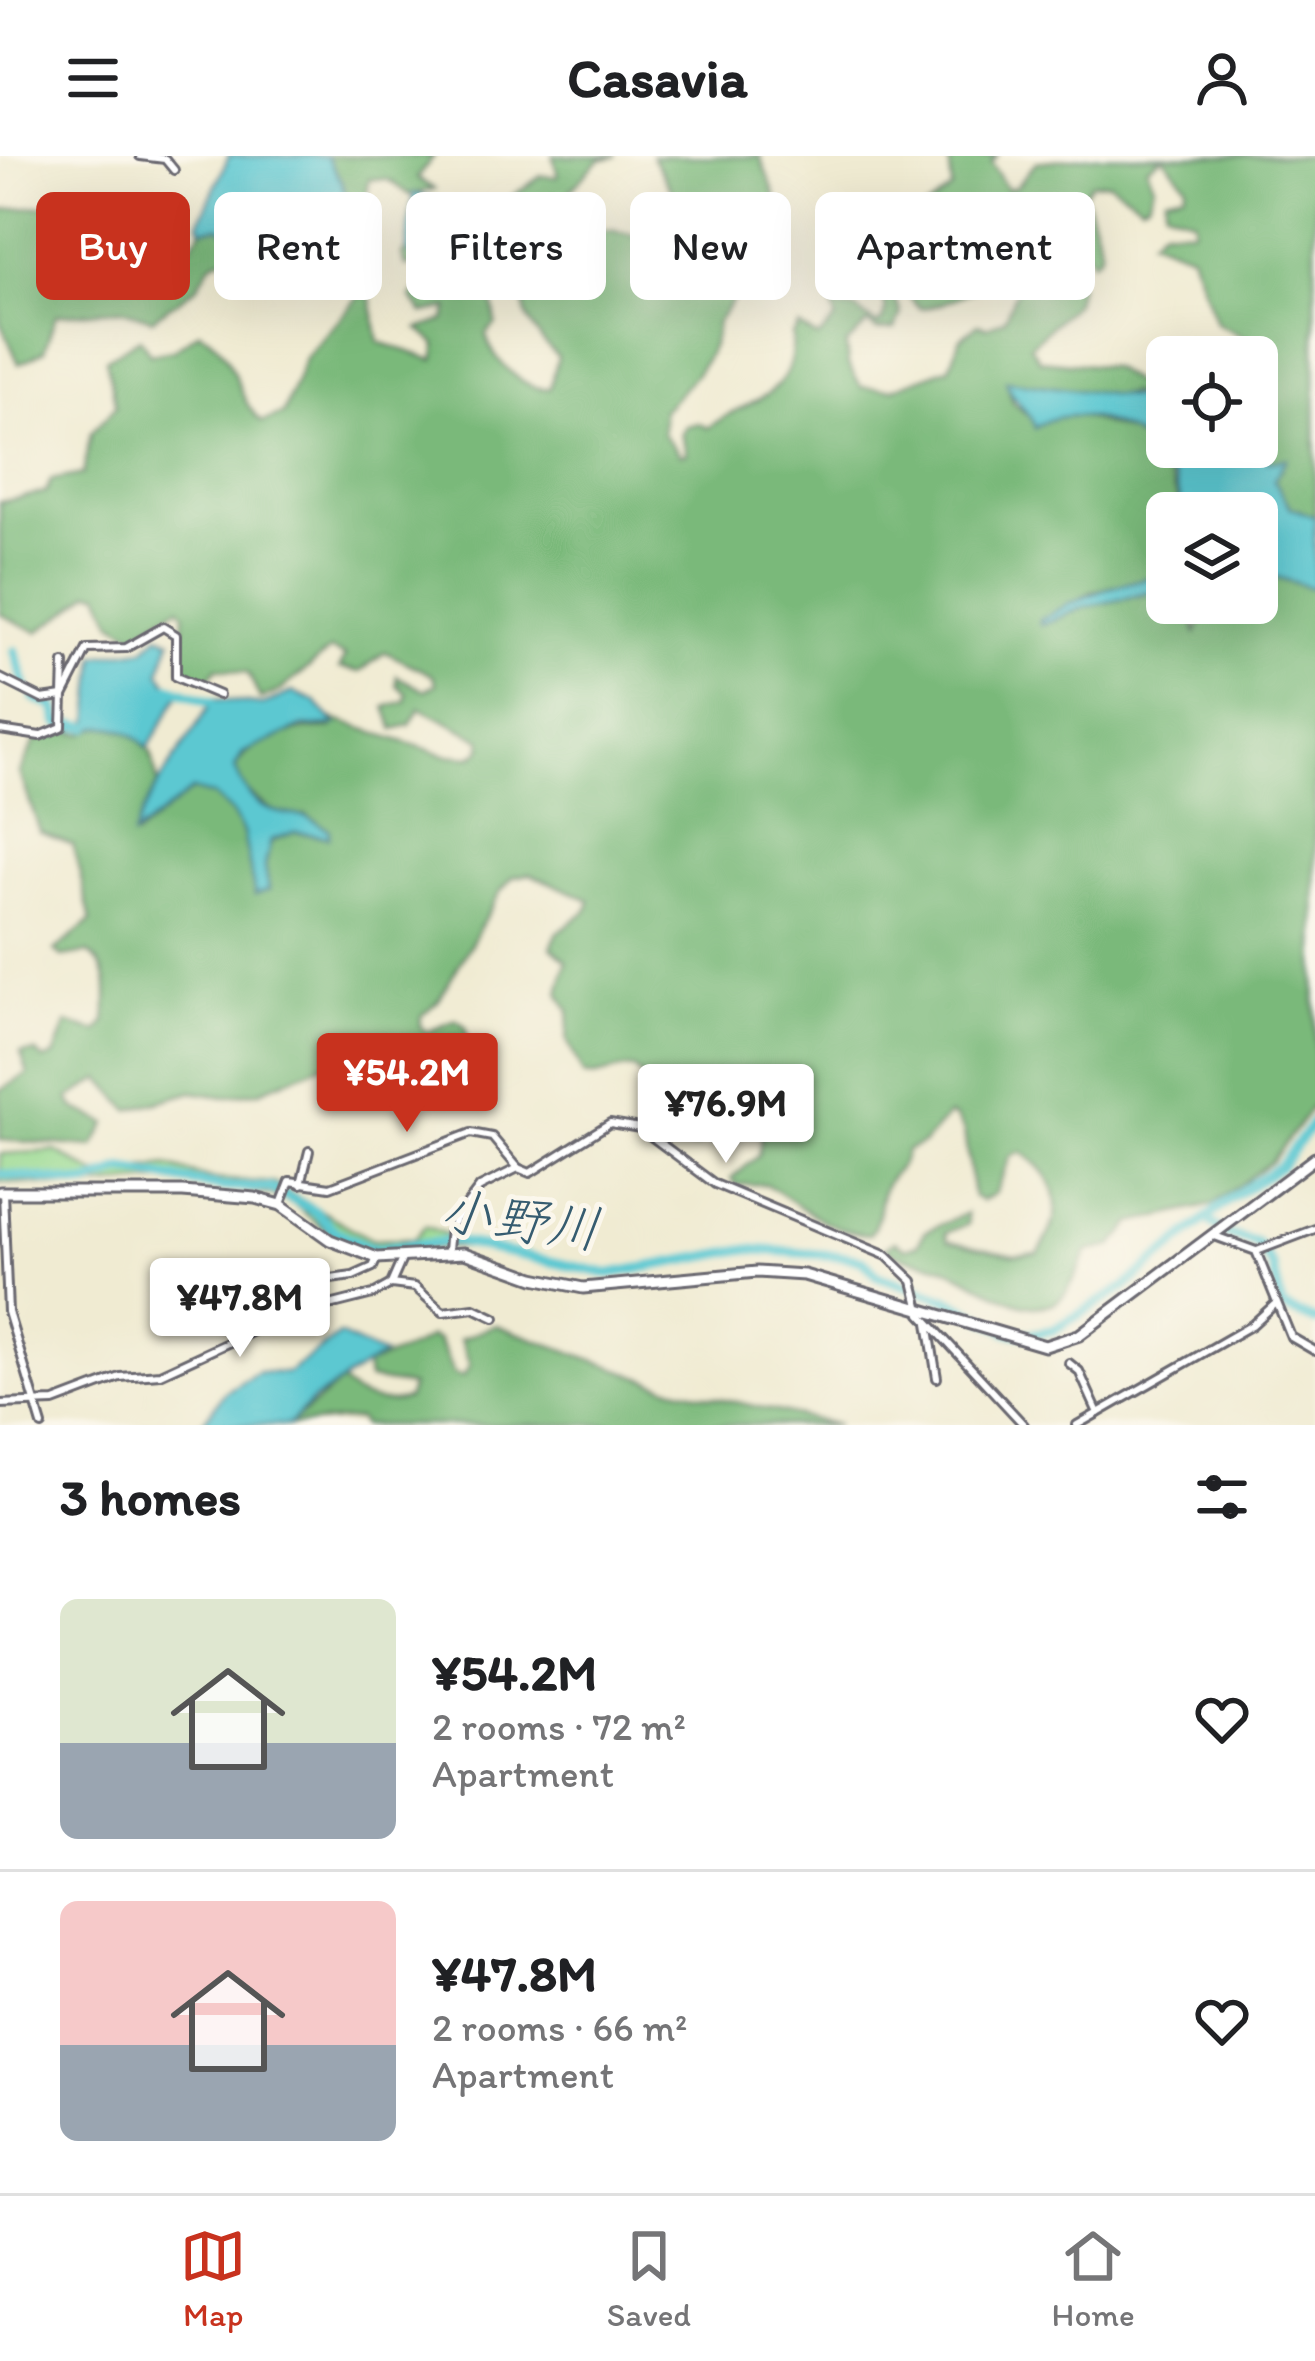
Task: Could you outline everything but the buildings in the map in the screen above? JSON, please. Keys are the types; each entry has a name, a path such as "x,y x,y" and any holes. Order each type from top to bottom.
{"main road":[{"path":"1,1192 183,1192 282,1203 330,1240 377,1258 402,1259 448,1249 566,1286 784,1273 918,1306 1018,1342 1054,1346 1079,1334 1315,1158"}],"street":[{"path":"140,156 165,159 174,170"},
{"path":"64,696 82,652 126,648 163,627 176,635 176,677 219,695"},
{"path":"0,730 40,736 62,724 64,663"},
{"path":"0,678 42,699 64,696"},
{"path":"282,1203 290,1181 329,1186 477,1132 493,1137 518,1168 530,1173 610,1123 634,1126 715,1184 868,1246 913,1281 918,1306 928,1322 1024,1425"},
{"path":"301,1184 309,1151"},
{"path":"448,1249 449,1231 483,1184 518,1168"},
{"path":"1,1192 4,1313 43,1425"},
{"path":"1214,1232 1260,1249 1315,1228"},
{"path":"1260,1249 1274,1305 1294,1341 1315,1350"},
{"path":"308,1282 353,1276 373,1267 377,1258"},
{"path":"391,1284 402,1259"},
{"path":"0,1404 36,1403 120,1377 160,1374 286,1316 346,1304 391,1284 416,1287 443,1312 474,1308 495,1318"},
{"path":"1077,1425 1252,1325 1274,1305"},
{"path":"928,1322 937,1378"},
{"path":"1069,1363 1079,1371 1098,1413"}],"green space":[{"path":"326,156 434,156 417,178 434,189 406,192 389,180 369,179 367,192 343,192"},
{"path":"553,156 617,156 599,160 569,192 518,192 541,176 558,177"},
{"path":"652,156 760,157 774,192 673,192"},
{"path":"949,156 997,156 991,163 1007,189 1016,187 1036,162 1098,156 1315,156 1315,517 1290,507 1274,480 1283,460 1278,460 1278,336 1242,336 1216,323 1191,254 1151,239 1162,228 1193,229 1194,219 1165,209 1165,196 1184,192 1186,184 1163,157 1147,167 1154,185 1148,201 1141,204 1109,182 1091,183 1085,192 948,192 952,189"},
{"path":"36,206 36,300 179,300 152,319 121,309 56,315 44,351 19,364 0,321 0,210"},
{"path":"1095,227 1101,246 1095,259"},
{"path":"214,228 214,261 190,292 190,244 202,229"},
{"path":"607,230 630,234 630,300 733,300 717,322 699,370 663,410 663,434 681,455 687,453 681,434 686,426 698,423 708,428 778,385 799,326 818,338 836,319 830,300 837,300 836,308 856,309 877,325 886,310 883,300 896,300 901,313 895,329 876,330 868,323 846,345 848,365 861,387 892,389 950,367 960,339 978,324 987,327 1004,319 1012,300 1076,300 1030,346 1040,360 1111,367 1146,390 1146,400 1131,393 1114,396 1007,382 1013,403 1032,418 1076,415 1130,432 1146,444 1146,468 1166,468 1176,492 1146,492 1146,579 1091,592 1041,625 1085,607 1146,594 1146,624 1195,624 1196,635 1200,624 1278,624 1278,578 1315,589 1315,1103 1272,1161 1212,1205 1132,1223 1113,1246 1088,1251 1057,1301 1038,1306 1011,1300 947,1268 885,1248 895,1241 906,1248 917,1245 925,1232 967,1213 968,1224 945,1233 948,1241 1015,1255 1038,1253 1056,1211 1052,1186 1035,1163 1021,1152 1010,1157 995,1193 982,1201 973,1196 964,1131 949,1115 924,1143 906,1151 885,1186 870,1234 827,1223 765,1184 737,1185 731,1179 758,1156 762,1137 747,1118 714,1122 696,1147 682,1147 669,1130 681,1115 680,1100 652,1087 634,1069 583,1075 567,1040 569,1010 559,993 567,961 551,947 558,932 588,910 590,900 530,874 513,877 500,892 439,1000 421,1016 420,1027 427,1032 456,1020 465,1026 471,1056 463,1062 391,1075 375,1073 346,1055 260,1091 224,1097 192,1092 129,1110 101,1079 69,1098 74,1108 107,1123 94,1147 0,1140 0,1090 28,1074 21,1053 36,1052 44,1060 54,1056 67,1023 97,1032 106,1022 107,984 96,960 88,953 62,957 55,951 91,921 73,845 40,832 20,773 35,741 64,730 82,734 104,725 135,734 151,753 158,783 134,837 193,789 213,795 243,832 255,894 269,889 265,866 271,841 295,832 328,837 329,830 306,815 281,817 243,789 235,768 253,749 291,732 332,728 333,719 445,755 472,757 482,749 482,740 420,708 410,725 394,729 386,707 406,701 407,693 397,685 397,676 425,691 436,684 434,676 385,652 360,672 340,668 345,656 330,650 280,691 260,699 248,673 217,668 208,680 181,669 184,613 179,607 134,635 113,622 100,593 90,592 38,632 0,614 0,502 46,492 51,480 83,474 91,433 116,406 106,359 140,338 150,354 173,350 199,332 212,340 262,422 283,414 305,358 356,300 371,300 379,342 434,360 437,345 419,329 445,320 449,308 423,313 413,300 493,300 496,324 486,334 502,363 530,385 550,388 558,357 529,321 525,300 606,300"},
{"path":"912,300 949,300 920,308"},
{"path":"56,1151 97,1175 167,1166 211,1179 273,1183 372,1240 414,1239 425,1226 478,1246 371,1252 335,1238 294,1204 272,1195 172,1179 87,1187 0,1182 0,1154"},
{"path":"495,1325 666,1386 838,1425 363,1425 358,1419 288,1425 341,1382 372,1400 408,1398 411,1386 368,1379 366,1366 430,1337 438,1340 454,1374 463,1377 470,1365 460,1339"}],"water":[{"path":"229,156 326,156 342,182 344,192 214,192 214,228 202,229 199,223"},
{"path":"1006,381 1146,399 1146,443 1120,427 1084,417 1066,416 1035,428"},
{"path":"1286,459 1274,480 1290,507 1315,517 1315,589 1278,578 1278,492 1178,492 1169,468 1278,468 1278,460"},
{"path":"1146,579 1146,594 1085,607 1040,625 1040,620 1055,611"},
{"path":"159,635 171,640 160,672 172,690 180,693 148,748 121,730 89,730 96,656 144,649"},
{"path":"293,692 315,701 336,725 302,727 243,753 235,768 260,805 309,818 329,829 329,837 295,832 271,840 265,866 269,890 255,895 243,832 232,813 213,796 192,790 133,836 159,783 213,699 263,705"},
{"path":"339,1335 383,1355 313,1400 288,1425 201,1425 225,1392 258,1372 288,1373"}],"waterway":[{"path":"15,651 26,688"},
{"path":"169,687 211,702"},
{"path":"35,698 55,707 59,723 88,727"},
{"name":"小野川","path":"0,1174 86,1184 123,1170 222,1187 270,1188 315,1211 335,1231 373,1249 454,1241 609,1274 746,1249 843,1256 863,1260 878,1276 952,1301 1008,1332 1030,1334 1053,1330 1125,1287 1231,1198 1280,1166 1315,1120"},
{"path":"1207,1220 1226,1234 1257,1243 1273,1267 1282,1307 1315,1321"}]}
